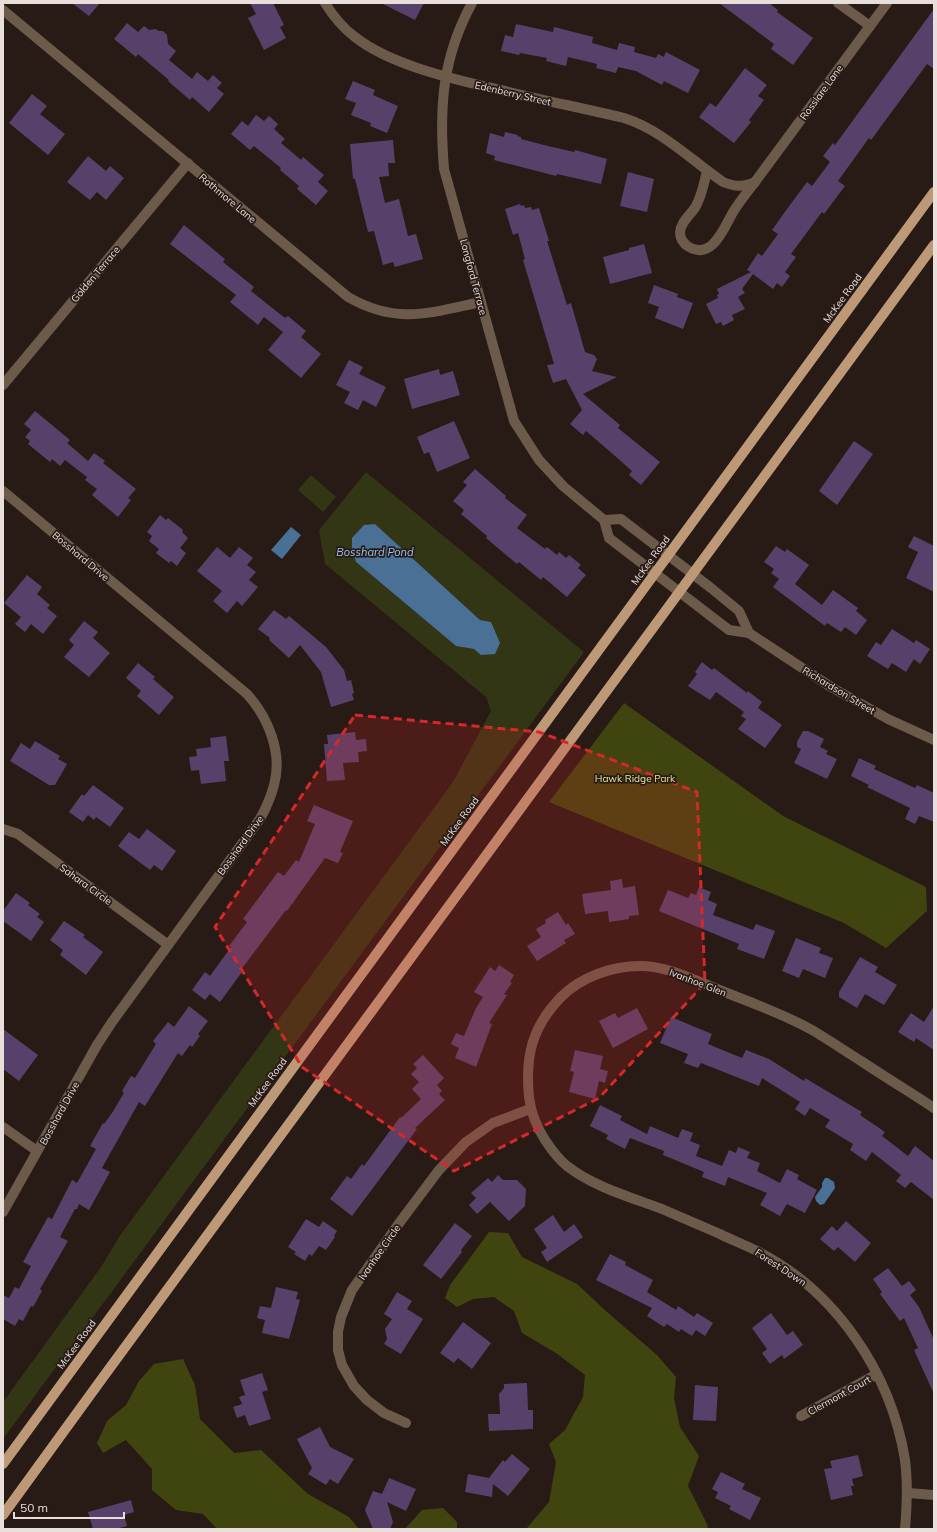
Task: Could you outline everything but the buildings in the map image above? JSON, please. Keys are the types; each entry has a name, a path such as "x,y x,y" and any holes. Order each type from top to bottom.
{"main road":[{"name":"McKee Road","path":"3,1464 934,192"},
{"path":"3,1515 934,245"}],"street":[{"name":"Edenberry Street","path":"325,3 334,17 355,37 381,53 408,64 446,76 640,123 654,131 707,171"},
{"name":"Longford Terrace","path":"472,3 456,38 446,76 441,110 441,136 444,169 514,421 539,460 563,486 604,520"},
{"path":"838,3 870,26"},
{"name":"Rosslare Lane","path":"707,171 695,207 683,223 680,231 681,239 686,245 699,250 707,249 714,244 734,210 887,3"},
{"name":"Rothmore Lane","path":"3,10 188,163 322,277 348,297 364,306 380,312 406,316 431,313 481,302"},
{"name":"Golden Terrace","path":"3,385 188,163"},
{"path":"707,171 723,182 733,186 744,186 755,182"},
{"name":"Bosshard Drive","path":"3,491 247,694 257,705 264,717 273,739 277,764 275,784 268,804 260,819 167,944 100,1039 3,1212"},
{"path":"655,573 609,538 604,520 621,519 693,574 738,611 749,633"},
{"name":"Richardson Street","path":"655,573 729,630 749,633 831,687 888,719 933,738"},
{"name":"Sahara Circle","path":"3,829 18,834 167,944"},
{"name":"Ivanhoe Glen","path":"530,1109 528,1084 529,1056 539,1025 551,1007 567,992 595,975 611,970 639,966 655,967 675,972 780,1014 812,1030 934,1108"},
{"name":"Forest Down","path":"530,1109 539,1130 553,1152 567,1166 588,1179 610,1189 665,1210 758,1251 805,1281 844,1321 871,1361 891,1406 899,1431 905,1461 908,1493 905,1529"},
{"name":"Ivanhoe Circle","path":"406,1423 384,1412 367,1400 354,1386 342,1365 338,1350 338,1332 341,1317 352,1290 439,1170 466,1142 493,1123 530,1109"},
{"path":"3,1127 37,1151"},
{"name":"Clermont Court","path":"801,1416 877,1374"},
{"path":"908,1493 934,1495"}],"highlighted area":[{"path":"355,715 539,732 697,792 705,983 599,1098 454,1171 302,1067 215,927"}],"green space":[{"path":"366,472 584,652 3,1439 3,1402 101,1267 119,1237 453,782 491,711 486,697 325,564 319,530","holes":["375,524 480,620 491,622 474,649 456,646 356,562"]},
{"path":"311,475 336,497 323,512 298,490"},
{"name":"Hawk Ridge Park","path":"624,703 783,816 926,887 927,911 886,948 844,923 549,802"},
{"path":"489,1232 508,1233 522,1257 577,1284 657,1355 676,1377 674,1398 680,1427 699,1456 688,1486 708,1526 707,1529 526,1529 549,1502 556,1462 549,1444 565,1430 583,1397 585,1375 556,1353 522,1333 514,1311 494,1297 473,1299 457,1307 445,1298 450,1285"},
{"path":"183,1359 195,1385 200,1419 234,1453 261,1450 308,1494 349,1517 359,1529 217,1529 203,1514 176,1510 152,1490 152,1469 126,1440 103,1453 97,1443 107,1421 126,1405 139,1381 154,1364"},
{"path":"443,1508 457,1522 457,1529 405,1529 422,1510"}],"water":[{"name":"Bosshard Pond","path":"375,524 480,620 491,622 500,643 495,654 481,655 474,649 456,646 356,562 352,548 352,538 364,525"},
{"path":"291,527 301,535 282,559 271,550"},
{"path":"825,1178 828,1178 834,1182 835,1188 824,1204 820,1205 816,1201 815,1197 822,1187 822,1183"}]}
